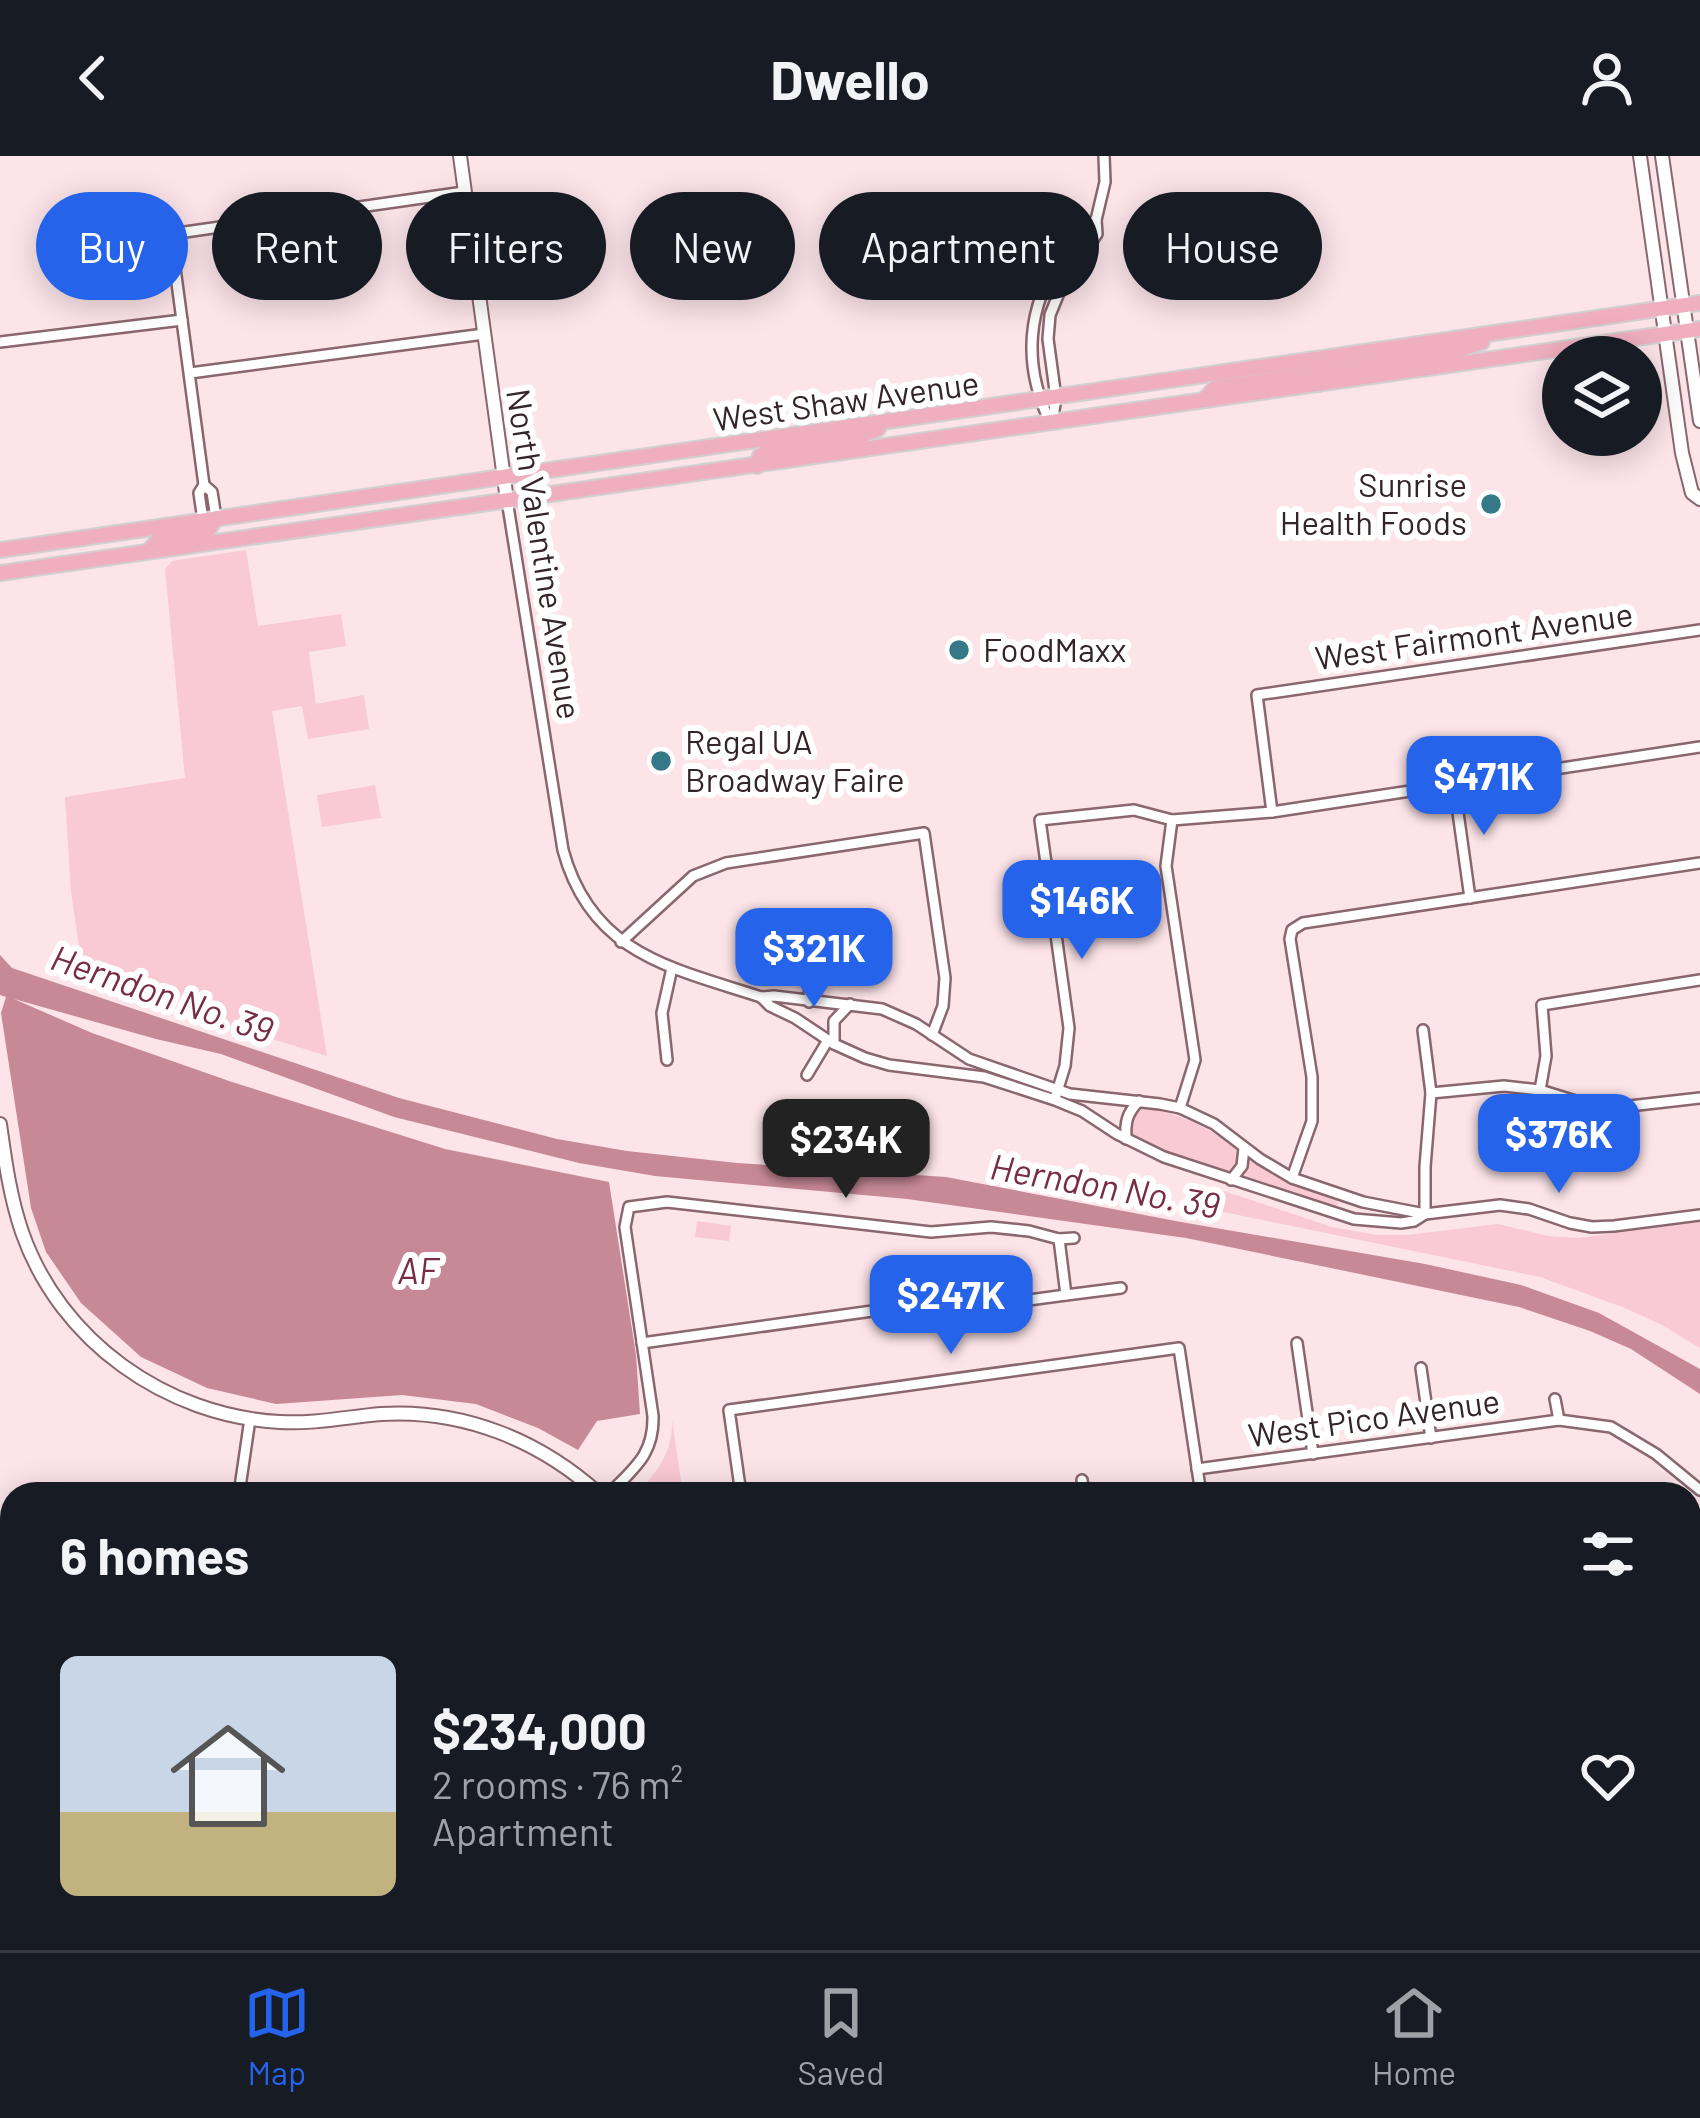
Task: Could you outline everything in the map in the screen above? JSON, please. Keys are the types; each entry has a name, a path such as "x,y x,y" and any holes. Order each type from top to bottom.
{"main road":[{"name":"West Shaw Avenue","path":"0,550 1700,303"},
{"path":"1319,384 1330,370 1456,351 1521,329"},
{"name":"West Shaw Avenue","path":"0,573 1693,330"},
{"path":"1204,400 1215,388 1309,374 1323,360"},
{"path":"757,466 768,451 856,438 898,421"},
{"path":"149,550 160,538 209,529 209,519"}],"street":[{"name":"North Valentine Avenue","path":"460,156 464,192"},
{"path":"1099,209 1105,188 1104,156"},
{"path":"1640,156 1682,453 1692,493 1700,499"},
{"path":"1660,158 1683,306 1693,330 1700,421"},
{"path":"209,519 212,492 204,485 173,238 406,201"},
{"name":"North Valentine Avenue","path":"479,300 563,850 588,904 621,942"},
{"path":"1038,300 1032,334 1052,424"},
{"path":"1048,400 1048,339 1057,300"},
{"path":"0,342 182,320"},
{"path":"190,373 484,334"},
{"name":"West Fairmont Avenue","path":"1272,812 1256,695 1700,630"},
{"path":"1056,1095 1069,1028 1040,820 1134,810 1172,820 1272,812 1700,747"},
{"path":"1454,784 1470,898"},
{"path":"1172,820 1166,866 1195,1060 1180,1108"},
{"path":"932,1035 944,1006 945,978 924,833 726,863 692,877 621,942 651,960 761,997 850,1004 899,1016 969,1059 1056,1095 1126,1139 1231,1180 1354,1219 1401,1223 1425,1214"},
{"path":"1292,1178 1312,1121 1312,1076 1292,931 1303,923 1700,862"},
{"path":"667,1060 662,1013 672,968"},
{"path":"809,1002 810,977"},
{"path":"1540,1090 1546,1056 1543,1005 1700,980"},
{"path":"761,997 831,1042 889,1065 984,1077 1056,1095 1180,1108 1214,1124 1292,1178 1363,1202 1425,1214 1500,1205 1592,1227 1700,1216"},
{"path":"807,1075 831,1042 838,1013 850,1004"},
{"path":"1423,1030 1431,1094 1425,1214"},
{"path":"1431,1094 1474,1087 1540,1090 1612,1108 1700,1098"},
{"path":"1126,1139 1126,1118 1139,1101"},
{"path":"0,1124 23,1234 44,1279 97,1346 147,1382 191,1404 250,1419 301,1423 384,1414 448,1418 490,1428 540,1450 585,1482"},
{"path":"1231,1180 1242,1166 1244,1148"},
{"path":"621,1482 643,1459 653,1436 625,1227 629,1207 667,1202 930,1232 991,1227 1074,1238"},
{"path":"1059,1239 1066,1295"},
{"path":"642,1343 929,1303 955,1310 1121,1288"},
{"path":"1297,1343 1313,1454"},
{"path":"739,1482 729,1410 1179,1348 1199,1482"},
{"path":"1420,1368 1431,1438"},
{"path":"1555,1399 1559,1420"},
{"path":"241,1482 250,1419"},
{"name":"West Pico Avenue","path":"1197,1469 1559,1420 1611,1427 1690,1482"}],"shaded area":[{"path":"246,550 258,626 341,614 346,646 309,652 316,704 364,695 369,729 308,739 302,706 272,711 327,1056 84,980 71,892 65,797 185,778 165,569 172,561"},
{"path":"375,785 381,818 322,827 317,795"},
{"path":"1145,1107 1193,1122 1225,1140 1236,1148 1233,1167 1228,1173 1135,1138 1131,1119"},
{"path":"1249,1157 1291,1182 1336,1198 1338,1204 1331,1208 1240,1178"},
{"path":"1215,1188 1332,1227 1377,1235 1498,1224 1579,1238 1700,1222 1700,1348 1625,1308 1540,1277 1219,1211"},
{"path":"697,1221 731,1226 729,1241 695,1237"},
{"path":"672,1420 681,1482 647,1482 667,1452"}],"water":[{"name":"AF","path":"0,955 12,968 399,1098 557,1139 737,1163 946,1177 1521,1285 1599,1313 1700,1369 1700,1394 1631,1349 1519,1307 1186,1238 907,1199 655,1176 579,1163 394,1117 221,1054 14,999 92,1033 232,1082 445,1149 609,1182 636,1355 640,1414 597,1421 578,1450 538,1428 476,1404 402,1395 276,1404 207,1388 141,1357 81,1303 46,1252 31,1208 1,1013 6,997 0,995"}],"place":[{"name":"Sunrise Health Foods","path":"1491,504"},
{"name":"FoodMaxx","path":"959,650"},
{"name":"Regal UA Broadway Faire","path":"661,761"}],"water label":[{"name":"Herndon No. 39","path":"162,994"},
{"name":"Herndon No. 39","path":"1105,1186"}]}
